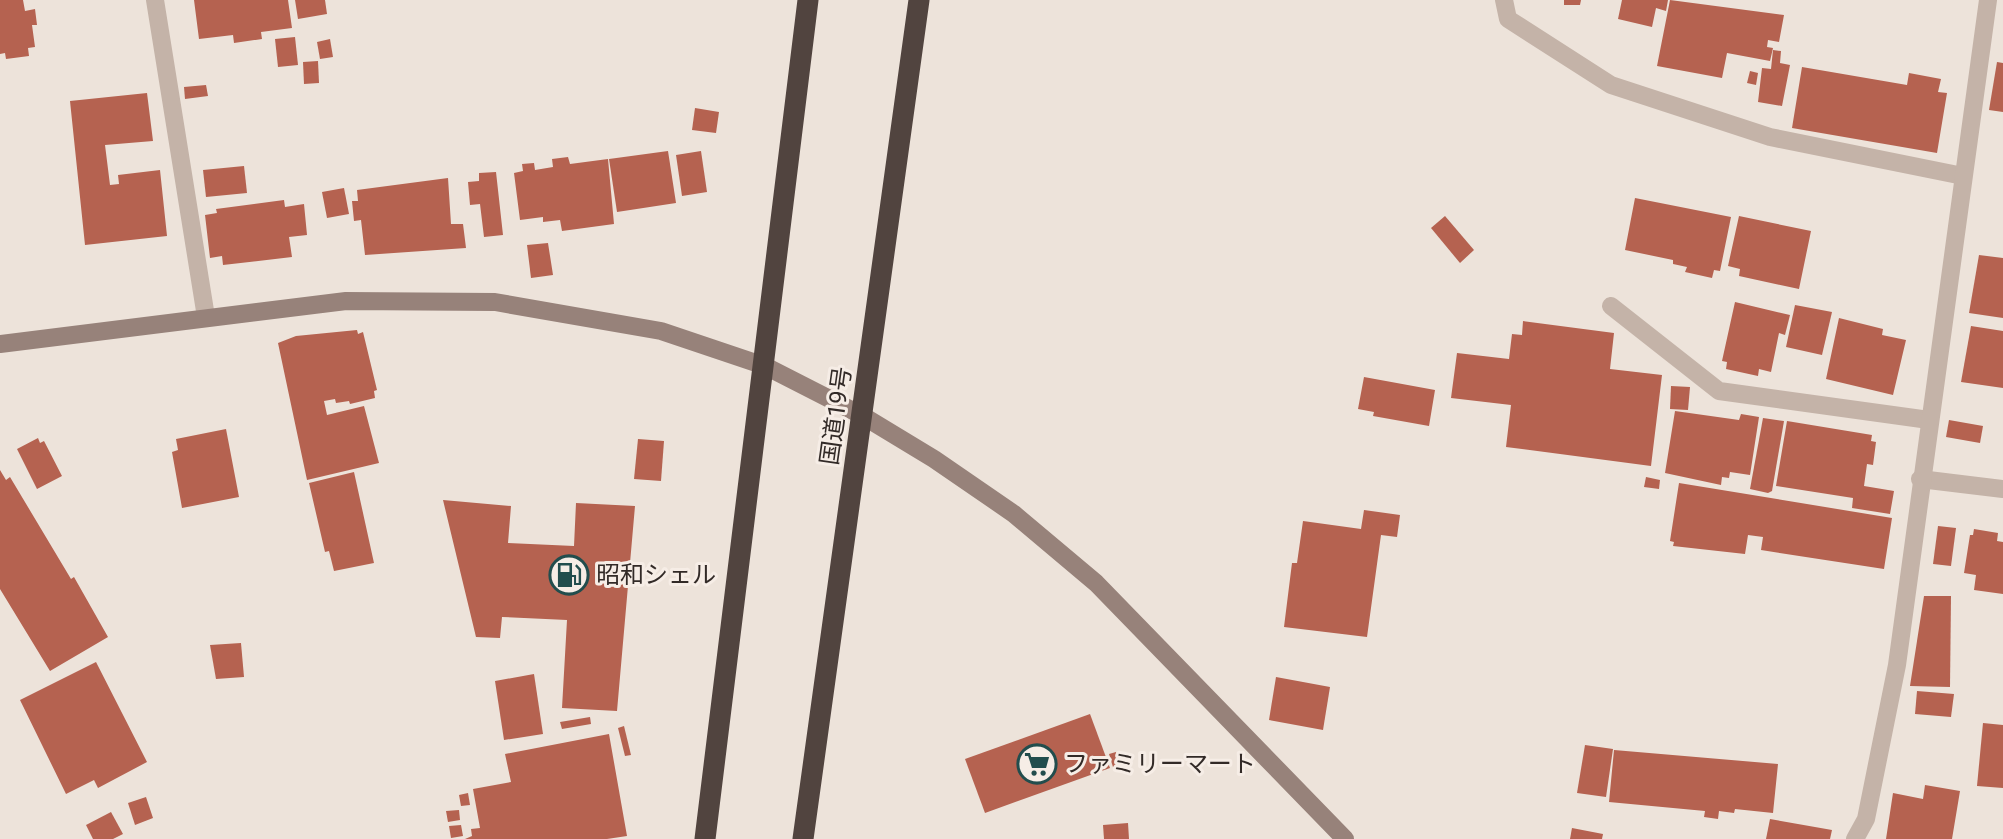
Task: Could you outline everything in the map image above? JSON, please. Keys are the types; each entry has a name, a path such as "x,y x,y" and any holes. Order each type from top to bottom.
{"highway":[{"path":"705,839 808,0"},
{"name":"国道19号","path":"803,839 919,0"}],"street":[{"path":"155,0 205,317"},
{"path":"1504,0 1508,19 1611,85 1770,137 1963,176"},
{"path":"1855,839 1866,819 1896,665 1988,0"},
{"path":"0,344 346,301 495,302 661,331 765,366 863,416 934,459 1014,514 1096,583 1345,839"},
{"path":"1611,306 1719,391 1929,420"},
{"path":"1920,479 2003,489"}],"building":[{"path":"0,0 23,0 25,11 35,9 37,25 32,25 35,47 28,48 29,56 6,59 5,53 0,54"},
{"path":"194,0 288,0 292,28 261,32 262,39 234,43 233,35 199,39"},
{"path":"295,0 325,0 327,14 298,19"},
{"path":"1564,0 1581,0 1580,5 1564,5"},
{"path":"1622,0 1668,0 1666,11 1656,8 1652,27 1618,19"},
{"path":"1670,0 1784,15 1779,42 1768,40 1767,47 1773,48 1770,61 1727,53 1722,78 1657,66"},
{"path":"295,37 298,65 278,67 275,39"},
{"path":"330,39 333,57 320,59 317,42"},
{"path":"1773,50 1781,51 1780,63 1790,65 1782,106 1758,102 1762,68 1771,69"},
{"path":"318,61 319,83 304,84 303,62"},
{"path":"1997,62 2003,63 2003,112 1989,110"},
{"path":"1802,67 1907,85 1909,73 1941,79 1938,92 1947,93 1937,153 1792,128"},
{"path":"1750,71 1758,73 1756,85 1747,83"},
{"path":"206,85 208,96 185,99 184,87"},
{"path":"147,93 153,141 105,145 110,185 119,184 118,175 160,170 167,236 85,245 70,101"},
{"path":"695,108 719,112 716,133 692,130"},
{"path":"668,151 676,203 617,212 609,159"},
{"path":"701,151 707,192 682,196 676,155"},
{"path":"568,157 570,164 608,159 614,224 562,231 560,220 543,222 543,217 520,220 514,173 523,171 522,164 534,163 535,170 553,167 552,159"},
{"path":"244,166 247,193 206,197 203,170"},
{"path":"496,172 503,235 484,237 480,204 470,205 468,182 479,181 479,173"},
{"path":"448,178 451,224 463,224 466,248 365,255 361,220 354,221 352,201 358,201 357,190"},
{"path":"344,188 349,214 327,218 322,192"},
{"path":"1635,198 1731,217 1720,271 1714,270 1712,278 1685,272 1687,267 1673,264 1673,260 1625,250"},
{"path":"284,200 285,207 304,204 307,235 289,237 292,257 223,265 222,256 210,258 205,215 217,213 216,209"},
{"path":"1445,216 1474,250 1460,263 1431,228"},
{"path":"1739,216 1811,231 1799,289 1739,276 1740,269 1728,266"},
{"path":"548,243 553,275 531,278 527,245"},
{"path":"1979,255 2003,258 2003,318 1969,313"},
{"path":"1735,302 1790,315 1785,335 1779,333 1771,372 1759,369 1758,376 1726,369 1727,362 1722,361"},
{"path":"1795,305 1832,312 1822,355 1786,347"},
{"path":"1839,318 1883,329 1882,335 1906,340 1893,395 1826,379"},
{"path":"1523,321 1614,333 1610,369 1662,375 1651,466 1506,447 1511,405 1451,398 1457,353 1509,359 1512,334 1522,335"},
{"path":"1971,326 2003,331 2003,388 1961,382"},
{"path":"357,330 358,334 363,332 377,390 374,391 375,398 350,404 349,401 336,403 335,399 324,401 327,415 364,406 379,463 307,480 278,343 296,336"},
{"path":"1364,377 1435,390 1429,426 1373,416 1374,412 1358,409"},
{"path":"1671,386 1690,387 1688,410 1670,409"},
{"path":"1675,411 1739,420 1741,414 1759,417 1750,475 1730,472 1729,478 1722,477 1721,485 1665,473"},
{"path":"1763,418 1784,421 1772,491 1768,493 1750,489"},
{"path":"1949,420 1983,426 1980,443 1946,437"},
{"path":"1787,421 1872,435 1871,441 1876,442 1873,465 1867,464 1864,486 1894,491 1890,514 1852,508 1853,498 1776,486"},
{"path":"226,429 239,497 182,508 172,452 178,450 176,439"},
{"path":"38,438 40,443 44,441 62,476 37,489 17,449"},
{"path":"638,439 664,441 661,481 634,479"},
{"path":"0,470 6,480 10,477 71,579 74,577 108,637 50,671 0,589"},
{"path":"354,472 374,563 334,571 329,551 325,552 309,483"},
{"path":"1646,477 1660,480 1659,489 1644,487"},
{"path":"1679,483 1892,518 1884,569 1761,550 1763,537 1748,535 1745,554 1673,546 1674,542 1670,541"},
{"path":"443,500 511,506 508,543 574,546 576,503 635,506 617,711 562,708 567,620 502,617 500,638 476,637"},
{"path":"1364,510 1400,515 1397,537 1381,535 1367,637 1284,627 1292,563 1297,563 1303,521 1361,529"},
{"path":"1938,526 1956,528 1951,566 1933,564"},
{"path":"1974,529 1998,533 1997,541 2003,542 2003,594 1974,590 1976,575 1964,573 1970,535 1973,535"},
{"path":"1924,596 1951,596 1950,687 1910,686"},
{"path":"241,643 244,677 216,679 210,645"},
{"path":"96,662 147,762 98,788 94,780 66,794 20,700"},
{"path":"534,674 543,734 504,740 495,681"},
{"path":"1276,677 1330,687 1323,730 1269,720"},
{"path":"1917,691 1954,694 1951,717 1915,714"},
{"name":"ファミリーマート","path":"1090,714 1110,768 985,813 965,759"},
{"path":"590,717 591,724 562,729 560,722"},
{"path":"1983,723 2003,725 2003,788 1977,786"},
{"path":"624,726 631,755 625,756 618,728"},
{"path":"609,734 627,836 607,839 465,839 472,836 471,829 480,828 473,789 511,782 505,754"},
{"path":"1585,745 1613,749 1606,797 1577,793"},
{"path":"1614,750 1778,764 1773,813 1735,809 1734,813 1719,811 1718,819 1704,817 1705,811 1609,802"},
{"path":"1116,752 1120,765 1113,767 1109,754"},
{"path":"1925,785 1960,791 1952,839 1886,839 1893,793 1923,799"},
{"path":"468,793 470,805 461,806 459,795"},
{"path":"146,797 153,818 135,825 128,803"},
{"path":"459,810 460,820 448,822 446,811"},
{"path":"111,812 123,834 113,839 93,839 86,825"},
{"path":"1770,819 1832,830 1830,839 1766,839"},
{"path":"1128,823 1129,839 1104,839 1103,825"},
{"path":"461,825 463,836 451,838 449,826"},
{"path":"1572,828 1603,834 1602,839 1570,839"}],"place":[{"name":"昭和シェル","path":"569,575"},
{"name":"ファミリーマート","path":"1037,764"}]}
